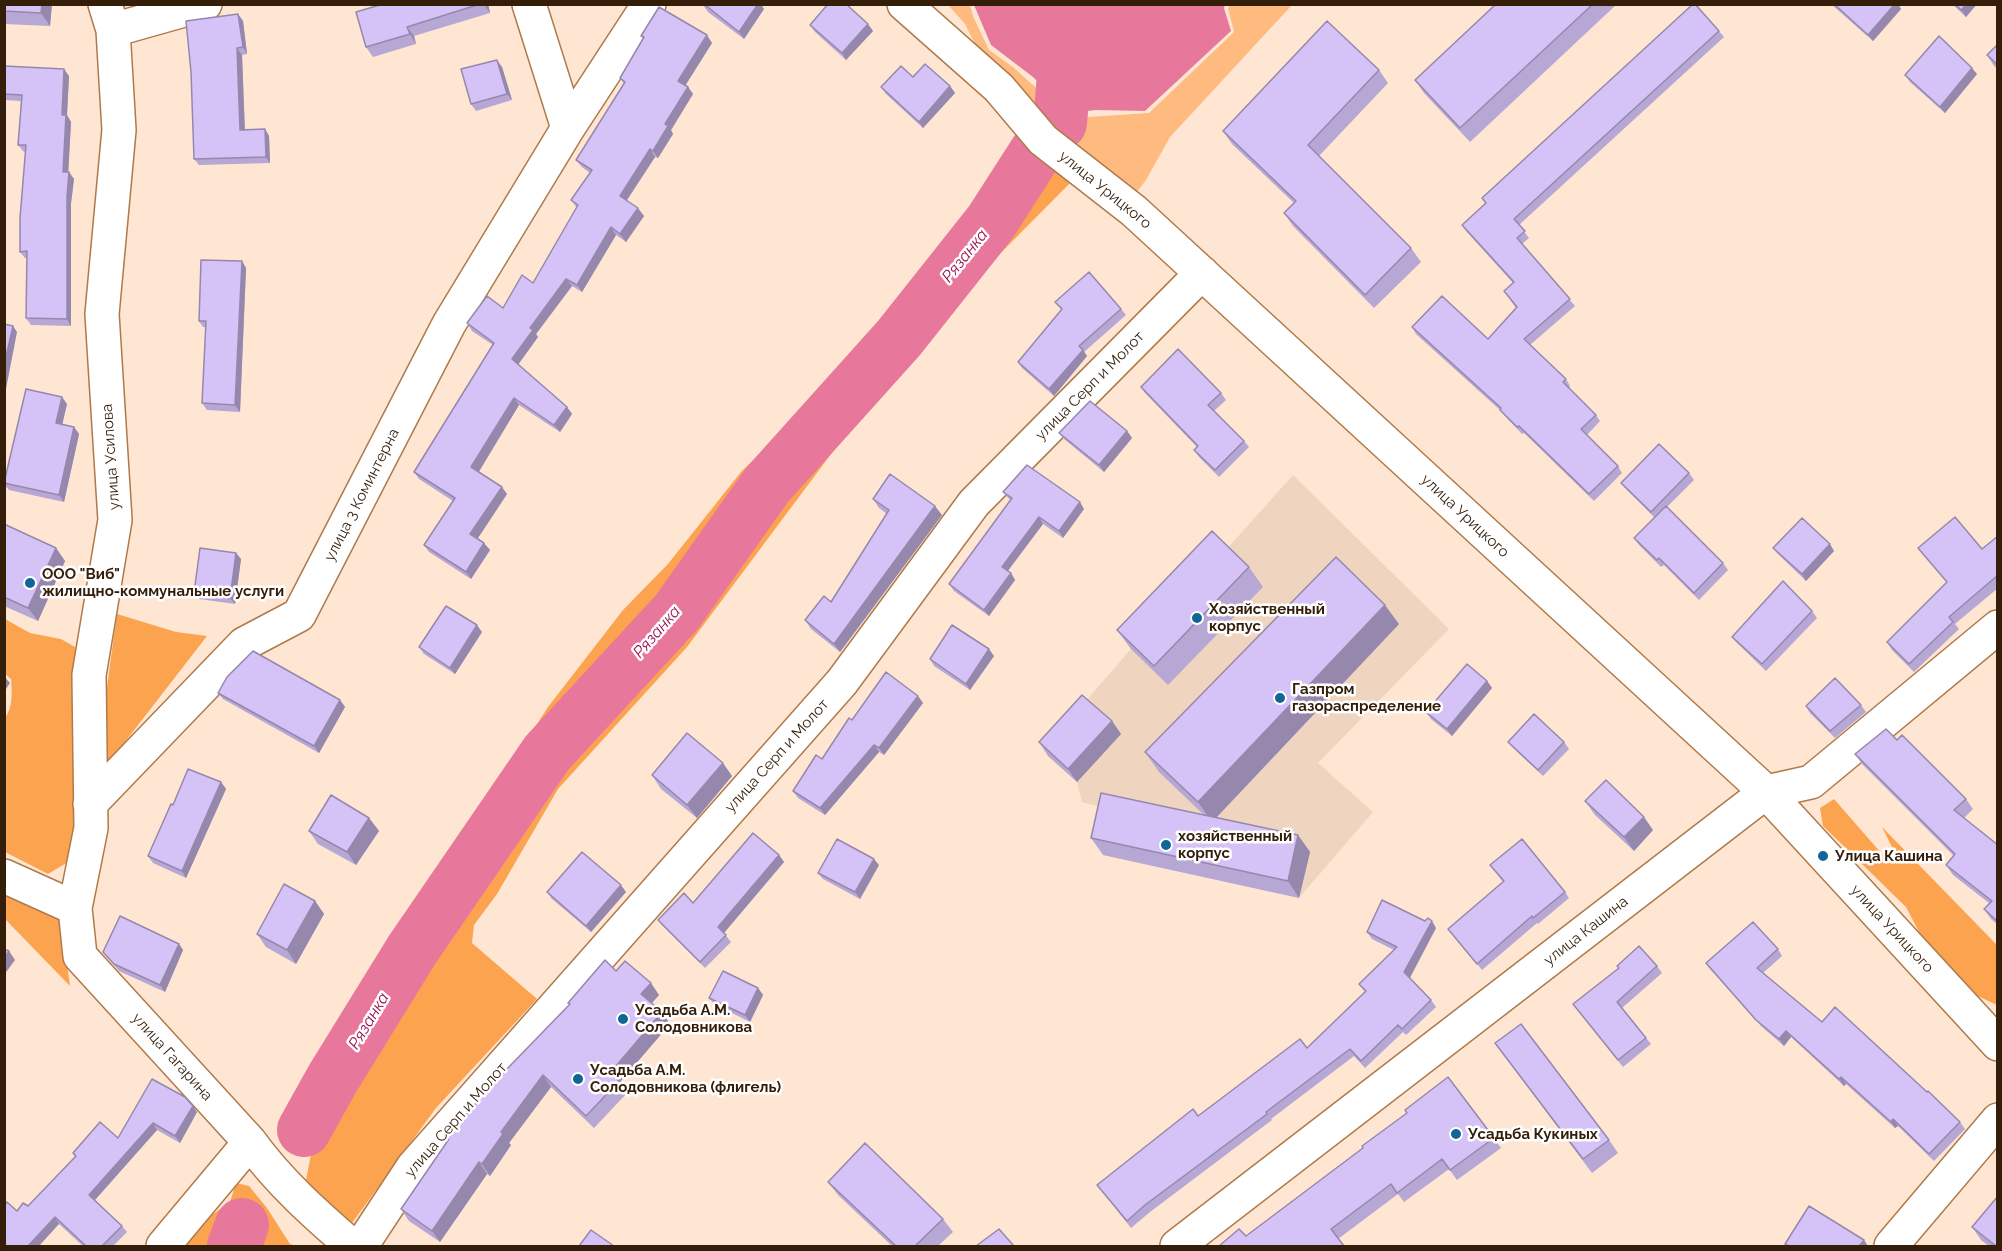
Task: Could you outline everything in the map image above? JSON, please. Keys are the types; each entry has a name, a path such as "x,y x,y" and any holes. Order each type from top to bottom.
{"street":[{"path":"109,17 205,4"},
{"path":"529,4 568,128"},
{"name":"улица 3 Коминтерна","path":"90,804 244,644 299,615 449,324 568,128 649,4"},
{"name":"улица Урицкого","path":"909,6 999,88 1043,140 1134,211 1766,792 1998,1044"},
{"name":"улица Усилова","path":"75,908 91,828 89,675 115,520 102,314 119,130 109,17"},
{"name":"улица Серп и Молот","path":"361,1246 413,1167 842,682 974,503 1202,273"},
{"name":"улица Кашина","path":"1177,1246 1766,792 1812,782 1998,627"},
{"path":"4,876 75,908"},
{"name":"улица Гагарина","path":"75,908 80,956 250,1142 268,1167 310,1210 352,1246"},
{"path":"1892,1246 1998,1120"},
{"path":"163,1246 250,1142"}],"shaded area":[{"path":"948,5 970,5 989,50 1013,67 1066,115 1060,123 1045,114 986,66 965,24"},
{"path":"974,5 1225,5 1231,31 1145,111 1096,110 1069,113 1033,77 991,45"},
{"path":"1229,5 1292,5 1170,137 1146,180 1132,198 1101,172 1066,134 1073,118 1149,113 1234,32"},
{"path":"1018,139 1075,178 971,283 840,442 687,647 558,789 497,894 474,925 472,943 537,999 436,1108 344,1234 325,1202 306,1180 317,1124 345,1087 408,967 470,889 470,837 476,819 548,707 623,610 668,564 741,472 879,336 923,287"},
{"path":"1293,475 1449,629 1318,763 1373,812 1299,898 1103,855 1113,810 1082,802 1077,782 1048,756 1085,702 1131,649 1225,551"},
{"path":"117,614 176,632 207,636 94,782"},
{"path":"5,619 30,633 61,639 75,647 74,845 68,862 48,874 5,852 5,718 11,705 12,695 11,679 5,674"},
{"path":"1834,799 1889,862 1898,859 1882,827 1997,945 1997,1005 1939,978 1930,953 1906,907 1823,826 1820,808"},
{"path":"4,889 61,920 70,986 5,919"},
{"path":"236,1183 249,1186 267,1208 290,1244 298,1246 174,1246 181,1237 230,1202"}],"building":[{"path":"4,4 42,4 41,13 4,11"},
{"path":"383,4 480,4 407,27 410,34 366,47 356,12"},
{"path":"704,4 758,4 739,32"},
{"path":"828,4 846,4 868,24 842,53 810,25"},
{"path":"1496,4 1593,4 1460,128 1415,80"},
{"path":"1693,4 1719,31 1514,219 1525,231 1517,238 1570,299 1524,339 1566,379 1563,382 1596,415 1581,429 1618,466 1589,494 1519,426 1517,427 1500,410 1501,408 1412,327 1442,296 1488,339 1517,307 1504,291 1514,282 1462,225 1486,203 1482,198"},
{"path":"1834,4 1895,4 1868,35"},
{"path":"1955,4 1967,4 1961,10"},
{"path":"659,7 707,35 678,81 688,87 665,124 668,126 653,151 650,149 620,196 638,208 620,234 611,227 577,285 566,279 530,328 533,330 512,359 567,407 554,425 514,398 471,467 502,487 470,534 484,543 466,572 424,545 455,498 414,472 494,343 467,323 487,296 503,308 522,275 533,283 578,205 571,200 592,170 576,160 625,82 620,78 644,37 641,36"},
{"path":"238,14 243,47 237,48 240,130 265,129 266,157 194,159 191,72 186,21"},
{"path":"1327,21 1379,70 1308,145 1411,248 1365,295 1284,213 1296,201 1223,131"},
{"path":"1939,36 1972,68 1940,107 1905,75"},
{"path":"1998,44 1998,65 1987,55"},
{"path":"497,60 507,94 471,104 461,69"},
{"path":"925,64 950,86 919,122 881,87 901,66 913,77"},
{"path":"4,66 64,69 62,115 66,115 63,172 69,172 67,319 26,318 27,251 20,252 20,218 26,145 18,145 22,95 4,94"},
{"path":"201,260 242,261 235,405 202,403 206,321 199,321"},
{"path":"1089,272 1121,309 1079,346 1083,350 1049,389 1018,362 1062,309 1055,302"},
{"path":"4,324 13,326 4,365"},
{"path":"1178,349 1221,393 1208,405 1244,441 1215,470 1194,450 1198,446 1141,387"},
{"path":"26,389 62,397 56,423 74,427 59,495 4,483"},
{"path":"1090,401 1127,431 1099,465 1059,433"},
{"path":"1659,444 1689,473 1651,512 1621,483"},
{"path":"1027,465 1080,502 1059,531 1039,517 1002,567 1011,573 984,610 949,584 1012,498 1003,492"},
{"path":"890,474 935,506 834,644 805,620 824,596 831,602 889,510 873,499"},
{"path":"1666,506 1723,563 1694,593 1659,558 1657,560 1634,538"},
{"path":"1955,517 1982,549 1998,536 1998,575 1949,617 1953,622 1909,664 1887,642 1947,582 1918,548"},
{"path":"1802,518 1830,544 1802,574 1773,548"},
{"name":"ООО \"Виб\" жилищно-коммунальные услуги","path":"4,524 56,548 28,608 4,597"},
{"path":"1212,531 1249,567 1154,666 1117,630"},
{"path":"200,548 236,553 230,598 194,593"},
{"name":"Газпром газораспределение","path":"1336,557 1385,605 1198,802 1145,752"},
{"path":"1783,581 1812,611 1762,664 1732,637"},
{"path":"446,606 477,625 450,668 419,647"},
{"path":"952,625 989,649 966,684 930,659"},
{"path":"253,651 340,700 314,746 218,693 227,677"},
{"path":"1467,664 1487,681 1447,729 1426,712"},
{"path":"886,672 918,696 879,748 874,745 820,808 793,791 816,755 822,759 849,718 852,720"},
{"path":"1835,678 1861,705 1830,731 1806,706"},
{"path":"1082,695 1112,721 1068,769 1039,742"},
{"path":"1534,714 1564,742 1538,770 1508,742"},
{"path":"1886,729 1897,740 1902,735 1966,799 1954,810 1998,845 1998,922 1984,909 1992,901 1946,865 1955,854 1855,754"},
{"path":"687,733 723,763 687,805 652,775"},
{"path":"188,769 221,782 182,871 148,856"},
{"path":"1606,780 1644,817 1624,837 1585,801"},
{"path":"1101,793 1298,835 1288,881 1091,838"},
{"path":"331,795 369,818 347,852 309,831"},
{"path":"753,833 779,855 718,927 726,935 700,962 658,920 684,893 693,903"},
{"path":"837,839 874,859 855,892 818,873"},
{"path":"1522,839 1565,892 1533,918 1532,916 1477,964 1448,929 1504,881 1490,865"},
{"path":"582,852 621,885 586,926 547,892"},
{"path":"284,884 315,901 287,950 257,934"},
{"path":"1382,900 1425,921 1428,918 1432,921 1404,972 1431,1000 1402,1029 1398,1025 1361,1061 1350,1049 1127,1221 1097,1185 1193,1109 1198,1116 1300,1039 1307,1048 1366,991 1359,984 1397,947 1367,932"},
{"path":"120,916 179,944 160,985 114,964 103,952"},
{"path":"1753,922 1778,949 1757,968 1822,1022 1835,1007 1960,1122 1929,1154 1893,1119 1891,1122 1786,1031 1779,1039 1756,1020 1706,963"},
{"path":"1639,946 1657,966 1617,1002 1646,1038 1618,1060 1573,1004 1619,968 1617,966"},
{"path":"605,960 616,971 625,961 651,983 641,994 662,1012 610,1073 619,1081 586,1116 543,1075 501,1132 503,1134 482,1164 479,1162 432,1231 401,1209 449,1139 446,1137 504,1072 570,1004 568,1003"},
{"path":"723,971 758,988 745,1015 709,998"},
{"path":"1521,1024 1609,1140 1583,1159 1495,1043"},
{"path":"1448,1077 1494,1138 1450,1170 1442,1159 1397,1193 1391,1184 1331,1229 1344,1246 1219,1246 1239,1229 1246,1236 1363,1148 1362,1146 1407,1113 1405,1110"},
{"path":"152,1079 185,1097 193,1106 175,1136 153,1123 89,1195 122,1226 102,1246 86,1246 55,1217 28,1246 4,1246 4,1206 7,1202 17,1211 23,1203 28,1206 76,1156 73,1153 100,1122 118,1138"},
{"path":"865,1143 943,1219 915,1246 896,1246 828,1182"},
{"path":"1998,1196 1998,1246 1996,1246 1972,1227"},
{"path":"1809,1206 1864,1240 1859,1246 1789,1246 1785,1244"},
{"path":"999,1229 1014,1246 976,1246"},
{"path":"591,1230 614,1246 579,1246"}],"waterway":[{"name":"Рязанка","path":"1060,123 1070,4"},
{"name":"Рязанка","path":"304,1130 333,1078 412,950 547,753 677,612 767,485 899,338 991,222 1036,152"},
{"name":"Рязанка","path":"234,1246 242,1225"}],"place":[{"name":"ООО \"Виб\" жилищно-коммунальные услуги","path":"30,583"},
{"name":"Хозяйственный корпус","path":"1197,618"},
{"name":"Газпром газораспределение","path":"1280,698"},
{"name":"хозяйственный корпус","path":"1166,845"},
{"name":"Улица Кашина","path":"1823,856"},
{"name":"Усадьба А.М. Солодовникова","path":"623,1019"},
{"name":"Усадьба А.М. Солодовникова (флигель)","path":"578,1079"},
{"name":"Усадьба Кукиных","path":"1456,1134"}]}
